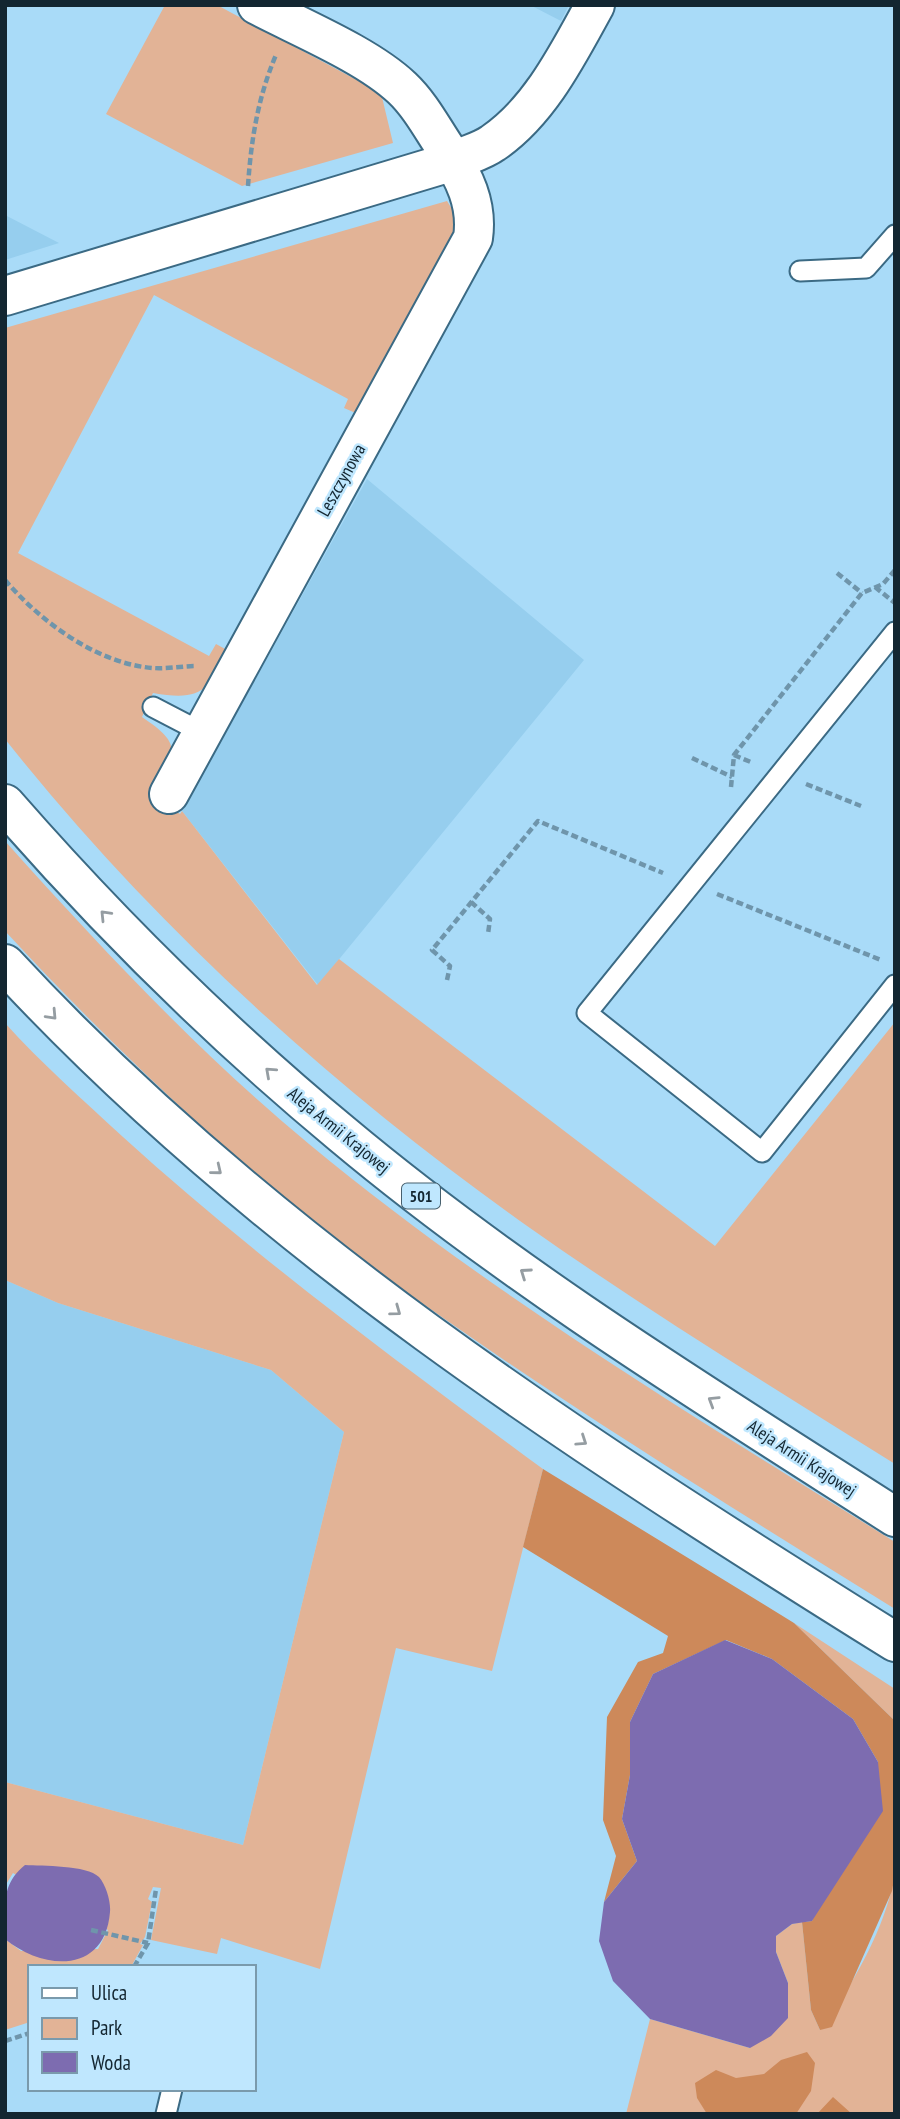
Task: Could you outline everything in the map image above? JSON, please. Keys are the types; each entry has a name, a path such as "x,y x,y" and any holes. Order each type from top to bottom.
{"main road":[{"path":"5,296 454,161 492,145 519,122 563,63 594,5"},
{"name":"Leszczynowa","path":"169,793 473,238 476,217 469,191 454,161 403,89 381,71 273,14"},
{"name":"Aleja Armii Krajowej","path":"5,804 161,972 344,1136 503,1258 594,1323 895,1517"},
{"path":"5,964 61,1025 205,1160 344,1273 468,1364 601,1454 895,1642"}],"lane":[{"path":"800,271 866,268 895,235"},
{"path":"895,632 587,1013 762,1152 895,985"},
{"path":"153,707 203,733"},
{"path":"166,2114 172,2091"}],"path":[{"path":"248,190 255,123 265,81 273,14"},
{"path":"731,792 734,755 862,593 883,584 895,570"},
{"path":"837,573 862,593"},
{"path":"5,580 36,611 101,656 151,668 206,666 234,675"},
{"path":"875,587 895,603"},
{"path":"734,755 751,762"},
{"path":"692,758 732,777"},
{"path":"780,774 861,806"},
{"path":"447,980 450,966 432,950 538,821 671,876"},
{"path":"691,884 882,961"},
{"path":"471,902 491,919 488,934"},
{"path":"135,1965 148,1943 156,1889"},
{"path":"91,1930 148,1943"},
{"path":"5,2041 28,2035"}],"shaded area":[{"path":"530,5 569,5 561,21"},
{"path":"5,215 59,243 5,260"},
{"path":"367,479 584,660 318,985 182,811"},
{"path":"5,1280 58,1303 271,1370 344,1432 243,1845 5,1782"},
{"path":"543,1469 794,1623 895,1721 895,1874 892,1891 832,2027 820,2030 811,2010 802,1922 812,1921 878,1762 853,1719 772,1659 726,1640 653,1674 630,1722 630,1775 622,1819 637,1861 604,1902 616,1856 603,1820 607,1717 638,1662 663,1653 668,1636 523,1547"},
{"path":"807,2052 815,2063 811,2091 796,2114 707,2114 697,2098 695,2083 716,2070 736,2078 764,2074 781,2060"},
{"path":"833,2097 852,2114 817,2114"}],"green space":[{"path":"165,5 217,5 381,93 393,143 242,186 106,114"},
{"path":"447,201 457,217 456,237 358,414 344,408 348,399 154,295 18,553 209,656 216,644 227,650 214,676 201,690 182,696 153,693 142,717 165,736 171,751 165,769 150,794 180,814 182,811 317,985 339,959 715,1246 895,1022 895,1464 575,1259 387,1120 317,1062 185,940 62,808 5,739 5,328"},
{"path":"5,841 77,921 189,1036 268,1109 378,1199 449,1252 595,1353 895,1542 895,1609 493,1353 338,1242 255,1177 126,1055 5,931"},
{"path":"5,1023 93,1109 224,1225 382,1349 543,1469 492,1671 396,1648 320,1969 221,1938 217,1954 151,1940 161,1888 153,1887 148,1899 152,1902 145,1937 140,1944 143,1945 132,1965 28,1965 28,2023 5,2030 5,1939 21,1951 98,1949 108,1930 13,1873 5,1886 5,1782 243,1845 344,1432 271,1370 58,1303 5,1280"},
{"path":"794,1623 895,1689 895,1721"},
{"path":"895,1874 895,2114 626,2114 650,2019 750,2048 788,1983 776,1952 776,1936 792,1924 802,1922 811,2010 820,2030 844,1994 876,1936"}],"water":[{"path":"725,1640 772,1659 853,1719 878,1762 883,1811 812,1921 792,1924 776,1936 776,1952 788,1983 788,2018 771,2036 750,2048 650,2019 613,1981 599,1941 604,1902 637,1861 622,1819 630,1775 630,1722 653,1674"},
{"path":"25,1865 75,1868 93,1873 102,1880 110,1912 106,1932 97,1947 85,1956 70,1961 54,1961 21,1950 5,1939 8,1889 11,1881"}]}
